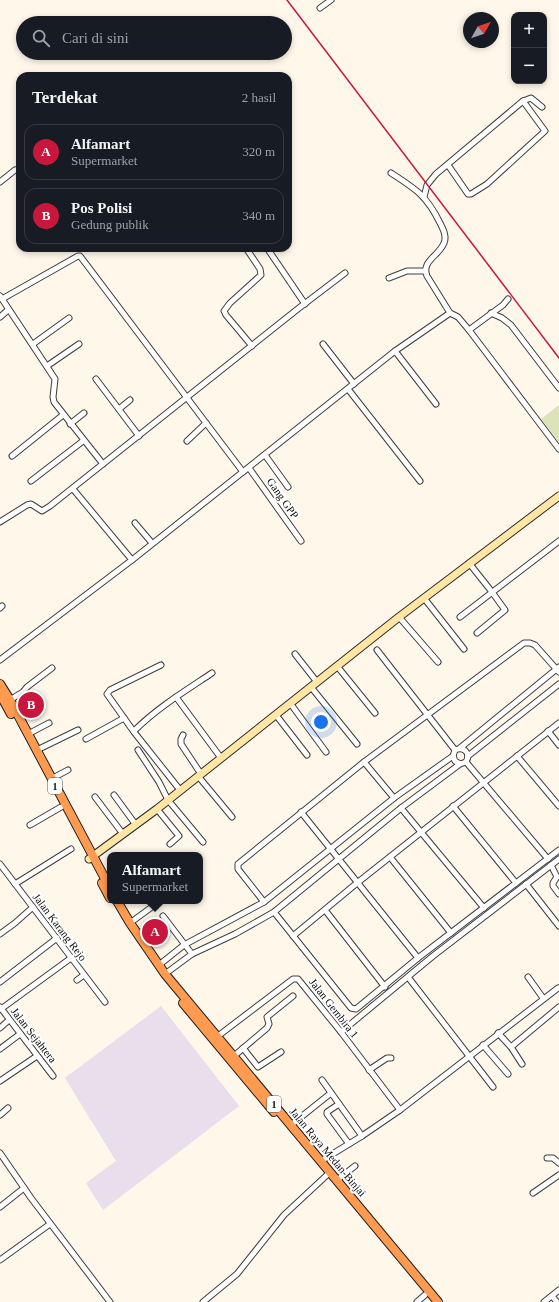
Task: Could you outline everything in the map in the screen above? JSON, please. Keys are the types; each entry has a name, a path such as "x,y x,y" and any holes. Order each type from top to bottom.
{"highway":[{"name":"1","path":"0,684 28,734 107,892"},
{"name":"1","path":"0,694 61,806 107,883"},
{"name":"Jalan Raya Medan-Binjai","path":"114,904 126,926 162,977 247,1082 432,1302"},
{"name":"Jalan Raya Medan-Binjai","path":"119,904 130,923 166,974 438,1302"}],"main road":[{"path":"91,857 157,809 399,617 559,496"}],"street":[{"path":"320,8 331,0"},
{"path":"424,197 427,185 436,174 523,101 531,98 542,107"},
{"path":"448,165 468,194 471,194 487,184 545,131 523,101"},
{"path":"0,182 15,170"},
{"path":"392,173 413,187 424,197 435,212 443,228 446,239 442,248 426,266 425,271 450,313 458,317 469,330 559,450"},
{"path":"249,252 260,269 261,275 224,311 252,346"},
{"path":"270,252 305,304"},
{"path":"103,464 83,441 53,400 56,381 48,366 8,310 1,297 78,256 80,256 243,472"},
{"path":"389,278 406,271 425,271"},
{"path":"0,522 29,504 40,511 43,511 345,273"},
{"path":"469,330 508,299"},
{"path":"0,317 8,310"},
{"path":"0,660 132,560 395,351 450,313"},
{"path":"491,313 502,318 511,325 559,388"},
{"path":"33,344 69,318"},
{"path":"48,366 79,344"},
{"path":"323,344 354,384"},
{"path":"395,351 436,404"},
{"path":"96,379 139,436"},
{"path":"348,389 420,480"},
{"path":"119,409 130,400"},
{"path":"70,424 84,413"},
{"path":"12,456 63,415"},
{"path":"187,441 206,423"},
{"path":"31,481 83,441"},
{"path":"265,454 288,487"},
{"name":"Gang GPP","path":"249,468 300,540"},
{"path":"72,489 132,560"},
{"path":"135,523 152,544"},
{"path":"460,616 559,541"},
{"path":"469,563 504,607 505,611 477,633"},
{"path":"424,598 464,649"},
{"path":"399,617 438,662"},
{"path":"159,965 184,945 264,902 330,848 456,751 558,669 535,645 524,643 364,762 237,864 238,869 264,902"},
{"path":"377,650 426,715 456,751 455,761 460,764"},
{"path":"295,654 317,682"},
{"path":"161,665 107,693 124,718 180,790"},
{"path":"337,666 375,713"},
{"path":"10,700 23,692 27,687 52,668"},
{"path":"134,731 176,697 212,673"},
{"path":"466,762 468,756 559,684"},
{"path":"311,687 357,744"},
{"path":"176,697 221,758"},
{"path":"290,704 326,752"},
{"path":"276,715 307,755"},
{"path":"86,739 124,718"},
{"path":"28,734 49,723"},
{"path":"293,936 453,806 559,723"},
{"path":"36,750 78,730"},
{"path":"548,731 559,745"},
{"path":"183,735 181,744 199,775 232,817"},
{"path":"138,750 159,782 168,800 203,842"},
{"path":"456,751 466,751 468,756"},
{"path":"517,756 559,806"},
{"path":"364,762 394,798"},
{"path":"166,974 192,954 235,934 274,912 401,808 460,764 466,762"},
{"path":"466,762 548,859"},
{"path":"51,779 68,770"},
{"path":"114,795 136,825"},
{"path":"95,797 123,834"},
{"path":"30,825 61,806"},
{"path":"453,806 516,883"},
{"path":"401,808 484,908"},
{"path":"157,809 179,836 170,844"},
{"path":"301,812 418,958"},
{"path":"15,884 71,849"},
{"path":"274,912 353,1009 357,1009 418,958 559,850"},
{"path":"390,857 451,933"},
{"path":"341,1032 408,977 559,859"},
{"path":"551,865 558,876 553,883 553,886 559,894"},
{"name":"Jalan Karang Rejo","path":"0,866 105,1002"},
{"path":"526,884 559,926"},
{"path":"130,923 156,904"},
{"path":"0,934 33,907"},
{"path":"325,910 385,986"},
{"path":"163,916 192,954"},
{"path":"0,982 57,938"},
{"path":"1,1008 72,958"},
{"path":"77,980 84,975"},
{"path":"528,976 543,998"},
{"path":"408,977 494,1087"},
{"name":"Jalan Gembira 1","path":"218,1036 294,979 300,981 400,1110"},
{"path":"321,1161 362,1136 400,1110 543,998 558,988"},
{"path":"234,1056 267,1028 269,1024 267,1017 293,996"},
{"path":"511,1047 559,1007"},
{"name":"Jalan Sejahtera","path":"1,1008 52,1076"},
{"path":"0,1028 9,1020"},
{"path":"498,1033 511,1047 522,1064"},
{"path":"0,1049 20,1034"},
{"path":"483,1045 508,1074"},
{"path":"243,1048 258,1066 281,1052"},
{"path":"0,1082 37,1056"},
{"path":"369,1070 387,1058 391,1058"},
{"path":"322,1080 362,1136"},
{"path":"291,1125 331,1093"},
{"path":"339,1104 327,1112 327,1114 349,1144"},
{"path":"0,1115 8,1108"},
{"path":"1,1156 50,1224 110,1302"},
{"path":"547,1158 554,1158 559,1163"},
{"path":"337,1180 355,1166"},
{"path":"534,1193 559,1175"},
{"path":"203,1302 237,1274 284,1215 327,1176"},
{"path":"0,1207 24,1188"},
{"path":"0,1260 50,1224"},
{"path":"544,1302 559,1290"},
{"path":"417,1302 425,1294"},
{"path":"552,1296 556,1302"}],"shaded area":[{"path":"161,1006 239,1106 103,1210 86,1183 116,1161 65,1078"}],"green space":[{"path":"559,405 559,442 541,419"}],"railway":[{"path":"287,0 559,358"}],"place":[{"name":"Pos Polisi","path":"31,705"},
{"name":"Alfamart","path":"155,932"}]}
